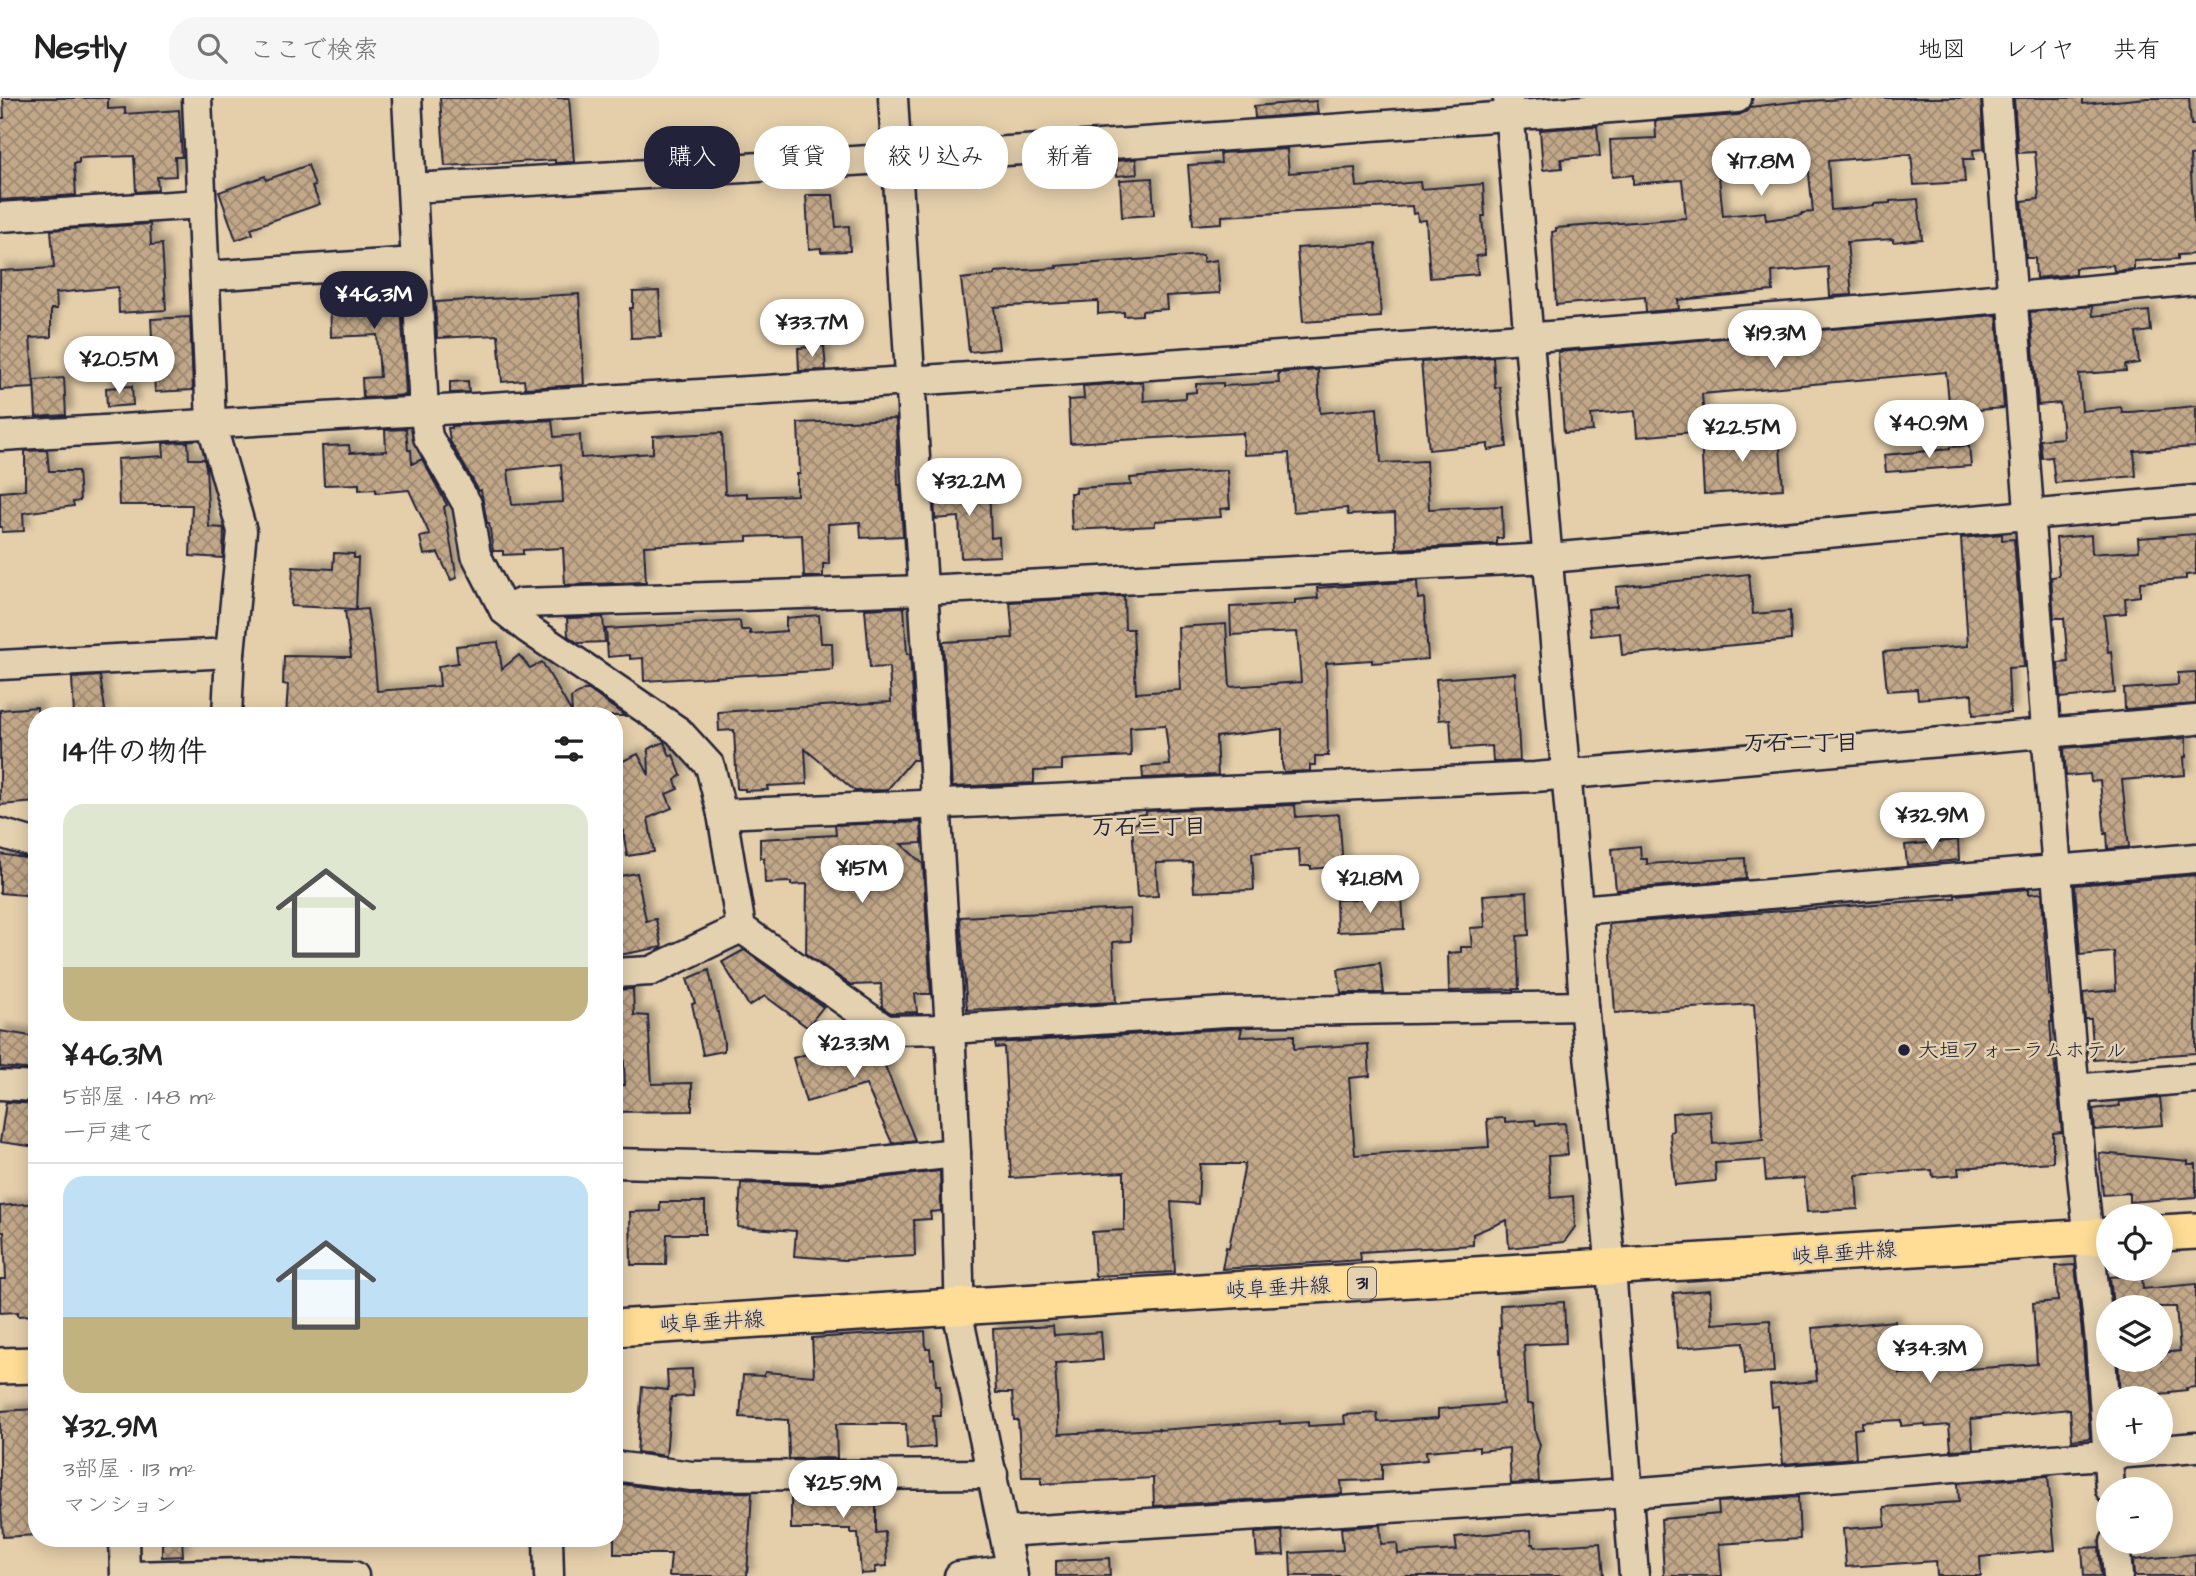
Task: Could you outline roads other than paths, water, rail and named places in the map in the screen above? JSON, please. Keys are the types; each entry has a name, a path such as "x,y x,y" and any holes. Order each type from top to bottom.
{"main road":[{"path":"2173,1232 2196,1231"},
{"name":"岐阜垂井線","path":"623,1327 2096,1237"},
{"path":"0,1366 28,1364"}],"street":[{"path":"197,98 211,424 242,531 227,707"},
{"path":"407,98 424,410 428,437 467,504 476,555 505,610 528,629 678,731 710,766 722,814 741,928 886,1030 950,1029 1226,1012 1584,1006"},
{"path":"893,98 895,126"},
{"path":"1008,150 1509,107 1737,98"},
{"path":"1997,98 2082,1178 2096,1227"},
{"path":"1509,107 1549,558 1584,1006 1611,1268 1634,1576"},
{"path":"413,188 864,161"},
{"path":"900,189 950,1029 956,1153 958,1307 1013,1573 959,1576"},
{"path":"0,217 202,204"},
{"path":"206,276 415,262"},
{"path":"0,436 911,381 1529,337 2013,298 2196,280"},
{"path":"505,610 521,603 924,590 1549,558 2196,500"},
{"path":"0,665 230,653"},
{"path":"722,814 1567,774 2196,720"},
{"path":"0,834 28,842"},
{"path":"1578,910 2196,858"},
{"path":"623,973 651,971 741,928"},
{"path":"2075,1089 2196,1078"},
{"path":"0,1085 28,1087"},
{"path":"623,1163 818,1168 956,1153"},
{"path":"2100,1281 2103,1386"},
{"path":"2173,1449 2196,1447"},
{"path":"1004,1532 1628,1493 2096,1456"},
{"path":"623,1467 692,1476 993,1474"},
{"path":"124,1547 125,1576"},
{"path":"548,1547 549,1576"},
{"path":"2116,1554 2118,1576"},
{"path":"132,1576 242,1573 354,1576"}],"place":[{"name":"大垣フォーラムホテル","path":"1904,1050"}],"district":[{"name":"万石二丁目","path":"1801,743"},
{"name":"万石三丁目","path":"1149,827"}]}
